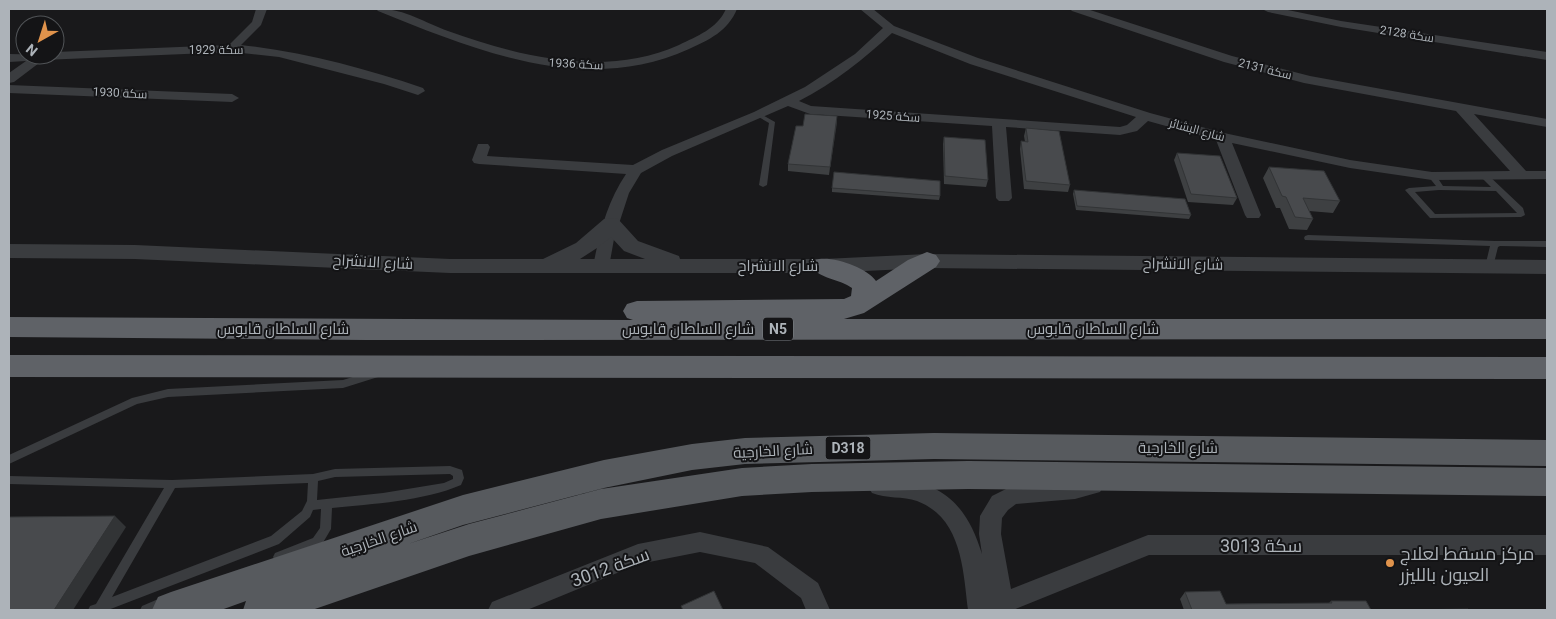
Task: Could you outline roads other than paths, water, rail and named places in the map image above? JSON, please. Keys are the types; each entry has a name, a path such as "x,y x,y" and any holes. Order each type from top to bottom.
{"highway":[{"path":"365,330 518,312 844,309 863,302 903,274 927,261"},
{"path":"824,266 863,281 866,290 863,302"},
{"name":"شارع السلطان قابوس","path":"9,327 365,330 1547,329"},
{"path":"9,366 1547,368"}],"main road":[{"name":"شارع الخارجية","path":"171,610 463,510 604,474 692,457 745,451 934,446 1547,453"},
{"name":"شارع الخارجية","path":"261,610 469,540 601,504 742,482 812,478 968,475 1547,482"}],"street":[{"path":"232,48 257,23 261,9"},
{"name":"سكة 1936","path":"382,9 452,37 510,55 556,65 609,66 657,59 706,38 729,16 731,9"},
{"name":"شارع البشائر","path":"866,9 890,28 915,40 1145,116 1222,138 1436,182 1484,176 1547,174"},
{"name":"سكة 2131","path":"1076,9 1228,59 1300,78 1547,123"},
{"name":"سكة 2128","path":"1268,9 1341,24 1547,56"},
{"path":"601,267 610,225 621,193 636,170 667,153 760,115 790,100 859,57 890,28"},
{"name":"سكة 1929","path":"65,56 232,48 279,53 389,81 418,91"},
{"path":"9,79 28,65"},
{"name":"سكة 1930","path":"9,89 232,98"},
{"name":"سكة 1925","path":"790,100 800,107 810,110 1120,131 1132,128 1145,116"},
{"path":"1460,107 1522,175"},
{"path":"999,124 1004,198"},
{"path":"1222,138 1253,215"},
{"path":"483,147 479,160 636,170"},
{"path":"536,266 584,249 591,245 610,225"},
{"path":"610,225 631,246 689,267"},
{"name":"شارع الانشراح","path":"9,251 135,252 450,266 824,266 927,261 1547,267"},
{"path":"994,606 990,534 991,516 1000,503 1012,495 1075,490 1132,476"},
{"path":"812,478 918,492 942,503 953,513 964,530 975,570 980,610"},
{"name":"سكة 3012","path":"500,610 638,554 700,542 760,554 810,591 818,610"},
{"name":"سكة 3013","path":"994,606 1148,545 1547,545"}],"lane":[{"path":"760,115 772,122 763,185"},
{"path":"1484,176 1498,189 1520,210 1522,215 1435,216 1409,190 1436,182 1498,189"},
{"path":"1308,238 1547,244"},
{"path":"1489,267 1496,244"},
{"path":"9,460 135,402 168,393 343,384 397,367"},
{"path":"9,480 172,484 313,478 335,473 450,470 458,473 460,478 457,482 444,487 327,505 309,506"},
{"path":"97,609 275,540 306,514 312,501 313,478"},
{"path":"97,609 172,484"},
{"path":"269,561 317,542 325,529 327,505"},
{"path":"146,610 208,585"}],"place":[{"name":"مركز مسقط لعلاج العيون بالليزر","path":"1390,563"}]}
